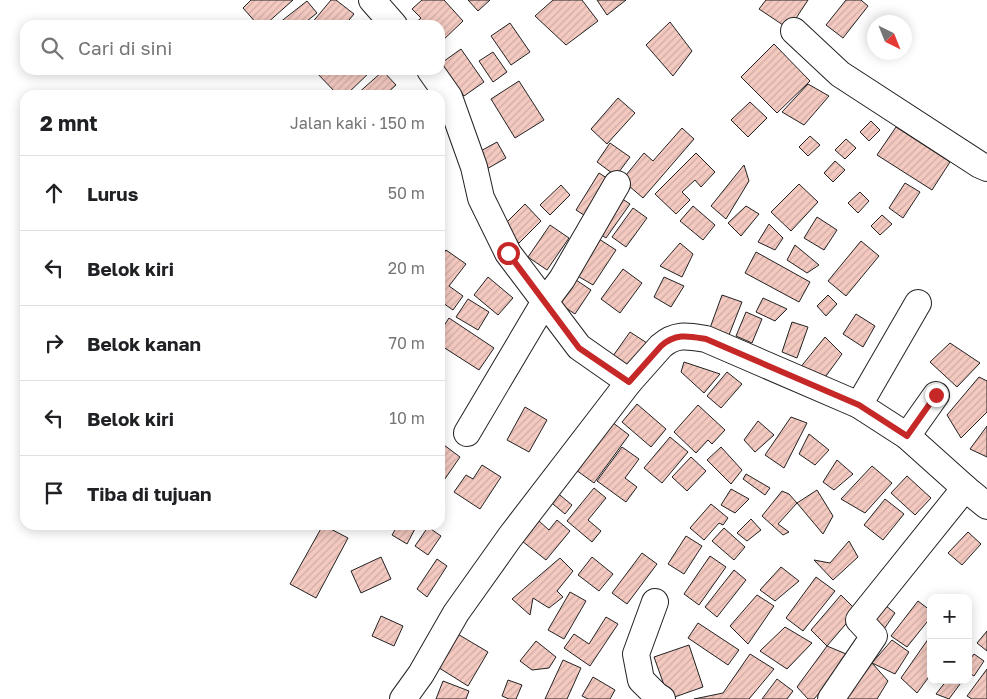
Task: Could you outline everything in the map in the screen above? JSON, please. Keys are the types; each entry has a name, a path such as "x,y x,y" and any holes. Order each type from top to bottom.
{"street":[{"path":"372,0 390,20"},
{"path":"794,31 840,74 987,168"},
{"path":"434,75 444,90"},
{"path":"445,91 449,97 474,167 481,198 508,253 579,348 629,382"},
{"path":"467,432 544,303 562,278 617,184"},
{"path":"859,405 918,303"},
{"path":"402,699 421,674 456,614 510,537 629,382 666,341 676,337 688,336 706,339 859,405 907,436 964,488 987,506"},
{"path":"907,436 936,395"},
{"path":"831,699 874,636 859,620 964,488"},
{"path":"655,602 636,654 641,680 662,699"}],"building":[{"path":"251,0 293,0 271,20 254,20 243,8"},
{"path":"331,0 336,0 354,14 349,20 314,20"},
{"path":"422,0 444,0 463,21 445,38 445,20 419,20 421,18 412,9"},
{"path":"468,0 490,0 478,11"},
{"path":"553,0 582,0 598,21 566,45 535,16"},
{"path":"597,0 626,0 607,15"},
{"path":"766,0 808,0 789,29 759,9"},
{"path":"846,0 861,0 868,6 843,38 826,25"},
{"path":"307,1 317,13 308,20 283,20"},
{"path":"670,22 692,51 673,76 646,45"},
{"path":"510,23 530,52 511,65 491,36"},
{"path":"774,44 810,81 777,113 741,77"},
{"path":"461,49 484,82 464,96 457,86 449,91 444,75 445,60"},
{"path":"493,52 507,72 493,82 479,61"},
{"path":"319,75 367,75 351,90 333,90"},
{"path":"378,75 387,75 396,85 390,90 362,90"},
{"path":"519,81 544,120 515,138 491,99"},
{"path":"808,84 829,96 804,125 782,112"},
{"path":"618,98 635,113 607,144 591,129"},
{"path":"750,102 767,118 748,137 731,120"},
{"path":"871,121 880,130 869,141 860,132"},
{"path":"896,127 950,162 932,190 877,155"},
{"path":"682,128 694,139 643,198 622,180 644,153 653,161"},
{"path":"810,136 820,145 808,156 799,147"},
{"path":"846,139 856,148 845,159 835,150"},
{"path":"497,142 506,158 485,170 477,153"},
{"path":"610,143 630,157 616,176 597,162"},
{"path":"696,153 715,172 701,187 695,180 682,192 690,200 676,214 655,194"},
{"path":"835,161 845,170 833,182 824,173"},
{"path":"744,165 749,181 726,219 711,206"},
{"path":"599,173 610,180 587,217 576,210"},
{"path":"905,183 920,192 903,218 889,208"},
{"path":"799,184 818,202 791,231 771,212"},
{"path":"561,185 570,195 550,215 540,205"},
{"path":"860,192 869,201 858,213 848,203"},
{"path":"618,196 630,204 606,238 594,230"},
{"path":"525,204 541,221 519,243 503,226"},
{"path":"693,206 715,225 703,240 680,221"},
{"path":"746,206 759,214 741,236 728,223"},
{"path":"633,208 647,218 626,247 612,237"},
{"path":"882,215 892,224 880,235 871,226"},
{"path":"817,217 837,230 824,250 804,238"},
{"path":"769,224 783,238 775,250 758,242"},
{"path":"550,225 569,238 547,270 528,257"},
{"path":"599,239 616,250 593,285 576,275"},
{"path":"861,241 879,256 846,296 828,281"},
{"path":"680,243 693,254 682,277 660,266"},
{"path":"795,245 819,265 807,273 787,260"},
{"path":"446,250 466,264 449,286 463,296 453,310 445,304"},
{"path":"756,252 810,282 799,302 745,273"},
{"path":"623,269 642,283 620,313 601,299"},
{"path":"488,277 513,298 498,315 474,295"},
{"path":"664,277 684,286 671,307 654,297"},
{"path":"576,280 591,290 575,314 560,304"},
{"path":"722,295 742,302 729,335 710,328"},
{"path":"828,295 837,304 826,316 817,306"},
{"path":"763,298 787,309 775,321 756,312"},
{"path":"468,299 489,312 478,330 456,317"},
{"path":"746,312 762,319 752,343 736,336"},
{"path":"856,314 875,326 863,347 843,334"},
{"path":"449,318 494,348 479,370 445,348 445,324"},
{"path":"792,322 808,327 797,358 782,352"},
{"path":"630,332 647,343 626,375 608,363"},
{"path":"825,337 842,354 818,387 799,369"},
{"path":"950,343 980,363 957,387 930,362"},
{"path":"684,362 720,374 704,393 681,372"},
{"path":"727,372 742,384 721,408 707,396"},
{"path":"979,377 987,381 987,412 961,438 947,415"},
{"path":"637,404 666,429 651,447 622,422"},
{"path":"698,405 725,430 712,444 708,440 696,453 674,432"},
{"path":"525,407 547,420 529,452 507,440"},
{"path":"791,417 807,423 784,468 765,455"},
{"path":"758,421 774,435 755,452 744,440"},
{"path":"612,422 629,435 594,483 576,470"},
{"path":"987,426 987,457 970,449"},
{"path":"809,434 829,450 815,465 799,454"},
{"path":"670,437 688,452 662,483 644,468"},
{"path":"445,446 460,457 445,479"},
{"path":"622,447 639,459 625,478 637,487 626,502 597,481"},
{"path":"721,447 742,470 731,484 707,460"},
{"path":"691,457 706,471 687,491 672,477"},
{"path":"837,460 853,474 834,490 823,482"},
{"path":"482,465 501,477 480,509 454,492 466,475 473,479"},
{"path":"872,466 892,483 865,513 841,499"},
{"path":"746,474 770,488 765,495 743,479"},
{"path":"907,476 931,498 915,515 891,493"},
{"path":"594,488 606,498 588,520 601,531 592,542 567,521"},
{"path":"731,489 749,499 735,513 721,505"},
{"path":"817,490 833,516 823,534 797,503"},
{"path":"555,491 572,505 565,514 547,499"},
{"path":"782,491 789,494 797,503 778,524 789,532 783,535 762,516"},
{"path":"885,499 904,514 883,540 864,525"},
{"path":"711,504 728,518 723,525 719,523 704,540 690,528"},
{"path":"751,519 761,530 747,541 737,533"},
{"path":"557,520 570,531 546,560 522,541 539,521 549,530"},
{"path":"724,528 745,547 734,560 712,541"},
{"path":"320,530 333,530 348,538 316,598 290,584"},
{"path":"395,530 414,530 407,544 392,535"},
{"path":"426,530 432,530 441,536 428,555 415,546"},
{"path":"968,532 981,544 962,565 948,553"},
{"path":"686,536 702,546 684,574 668,564"},
{"path":"849,541 858,557 833,580 814,560 830,563"},
{"path":"642,553 657,564 627,604 612,593"},
{"path":"710,556 726,567 699,605 684,594"},
{"path":"381,557 391,579 361,593 351,571"},
{"path":"592,557 613,574 599,591 578,575"},
{"path":"560,558 573,571 557,591 563,597 549,608 533,598 530,615 512,599"},
{"path":"437,559 447,566 427,597 417,589"},
{"path":"781,567 799,581 775,601 760,590"},
{"path":"734,570 746,580 717,617 705,607"},
{"path":"816,577 835,591 803,631 786,618"},
{"path":"570,592 586,601 564,639 548,630"},
{"path":"757,595 774,606 748,644 730,626"},
{"path":"841,595 857,611 827,646 811,630"},
{"path":"918,601 927,608 927,622 907,647 891,636"},
{"path":"881,602 895,613 882,632 867,622"},
{"path":"381,616 403,626 394,646 372,636"},
{"path":"606,617 618,624 590,666 564,648 574,634 589,644"},
{"path":"698,623 739,650 728,665 688,638"},
{"path":"785,627 812,643 787,669 760,651"},
{"path":"987,631 987,651 977,643"},
{"path":"456,633 488,652 468,686 436,666"},
{"path":"892,640 909,652 895,674 872,663"},
{"path":"536,641 556,657 549,668 532,670 520,661"},
{"path":"927,641 927,679 917,693 901,678"},
{"path":"689,645 703,687 669,699 654,657"},
{"path":"827,646 851,656 814,699 808,699 797,687"},
{"path":"750,654 774,669 749,699 694,699 723,693"},
{"path":"974,654 984,661 974,676 972,675 972,657"},
{"path":"563,660 581,668 567,699 545,699"},
{"path":"872,663 888,681 877,699 845,699"},
{"path":"987,669 987,699 972,699 967,696"},
{"path":"593,677 615,690 610,699 588,699 582,696"},
{"path":"777,679 793,691 787,699 762,699"},
{"path":"508,680 522,685 516,699 502,696"},
{"path":"443,681 469,691 466,699 436,699"},
{"path":"944,684 960,684 949,699 936,694"}],"route":[{"path":"508,253 579,348 629,382 666,341 676,337 688,336 706,339 859,405 907,436 936,395"}]}
